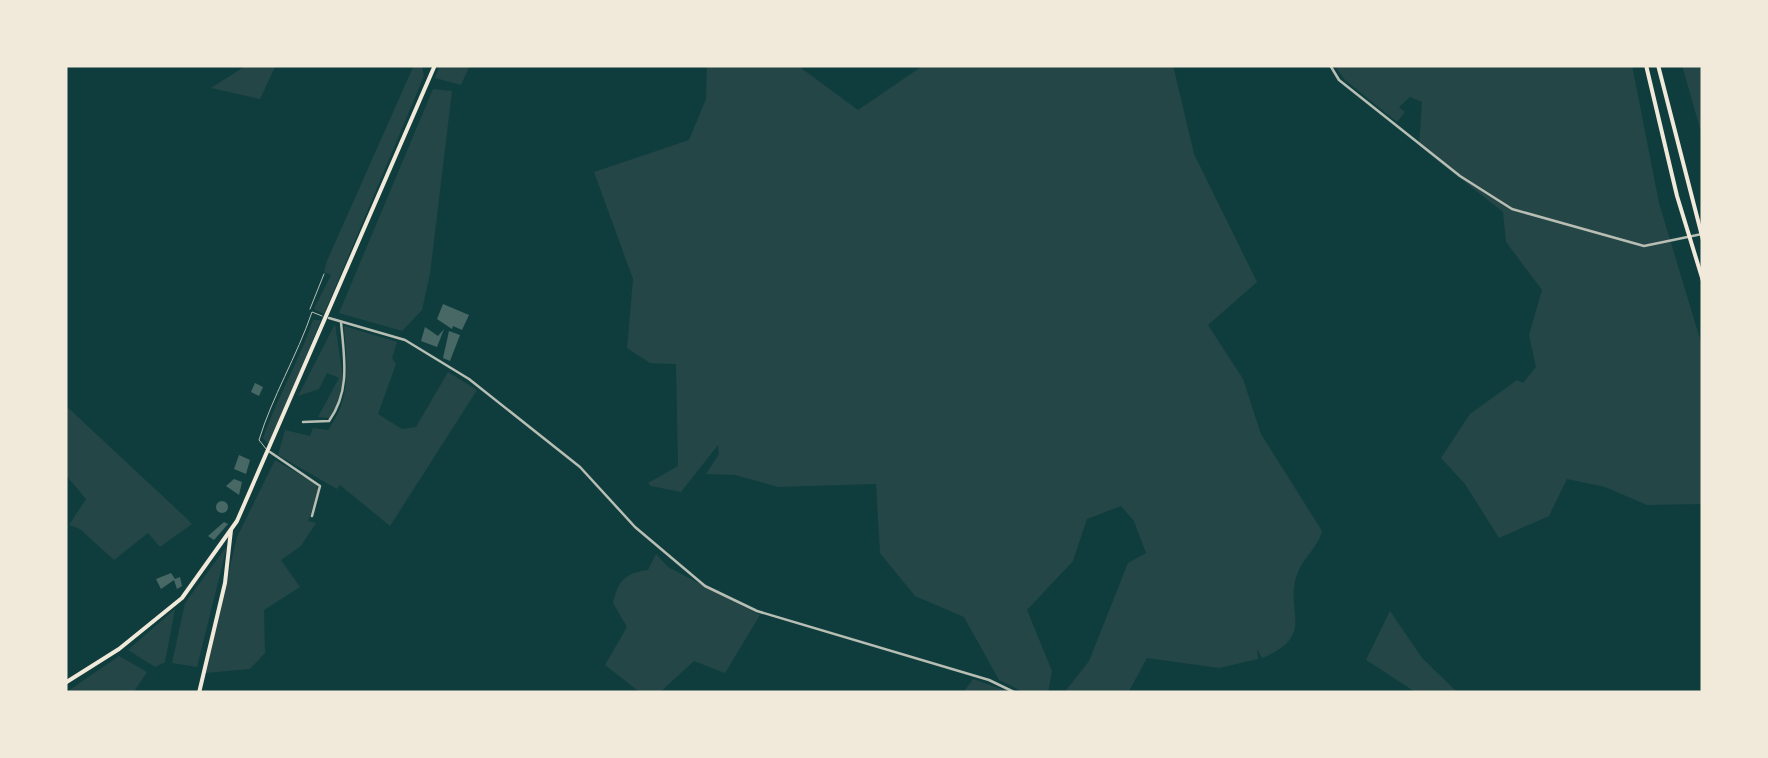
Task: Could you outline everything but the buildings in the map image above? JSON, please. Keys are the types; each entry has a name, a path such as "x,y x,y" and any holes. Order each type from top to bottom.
{"main road":[{"path":"1646,65 1677,196 1703,281"},
{"path":"1658,65 1703,240"},
{"path":"65,683 120,649 182,598 231,530 329,318 434,67"},
{"path":"199,693 224,583 231,530"}],"street":[{"path":"426,65 434,67"},
{"path":"1330,65 1339,80 1444,164 1512,209 1636,245 1671,243 1703,233"},
{"path":"329,318 405,340 479,386 580,467 656,547 705,586 757,611 989,680 1016,693"},
{"path":"303,422 329,421 338,408 345,376 341,320"},
{"path":"270,452 320,486 312,516"}],"lane":[{"path":"270,452 259,440 324,274"},
{"path":"312,312 329,318"}],"shaded area":[{"path":"247,65 276,65 260,99 211,88"},
{"path":"414,65 422,66 424,76 324,314 314,309 331,275 324,272 327,261"},
{"path":"440,65 470,65 461,85 435,78"},
{"path":"707,65 797,65 858,110 924,65 1173,65 1194,154 1257,282 1208,325 1243,379 1261,434 1322,531 1298,572 1294,586 1294,631 1289,640 1262,658 1257,649 1258,659 1219,668 1147,658 1128,693 1064,693 1089,661 1128,563 1146,553 1134,521 1121,506 1087,519 1073,561 1027,610 1052,671 1048,693 1026,693 999,680 964,617 915,596 880,553 876,484 778,487 735,475 706,474 719,454 718,445 681,492 651,486 648,483 678,466 676,364 650,363 627,348 633,279 594,172 689,140 706,99"},
{"path":"1334,65 1632,65 1659,203 1703,349 1703,504 1647,505 1605,487 1567,479 1549,516 1499,538 1465,484 1441,458 1470,414 1517,380 1523,383 1536,367 1529,335 1542,290 1506,242 1503,212 1419,146 1422,102 1410,97 1399,107 1405,112 1397,122 1345,80"},
{"path":"1682,65 1703,65 1703,139"},
{"path":"433,89 452,91 430,274 422,310 402,331 339,313"},
{"path":"313,320 321,320 269,445 263,438"},
{"path":"335,324 343,378 337,407 329,418 318,417 339,378 327,373 319,389 298,396"},
{"path":"344,326 397,342 392,358 396,364 378,414 402,429 416,427 448,372 477,390 390,526 340,485 337,489 278,455 285,430 310,436 313,428 328,430 336,418 346,381"},
{"path":"65,405 192,524 160,547 148,533 114,560 80,529 69,525 86,499 65,474"},
{"path":"275,460 316,484 319,491 308,521 316,523 301,546 281,560 300,587 264,610 265,653 250,669 205,673 237,537"},
{"path":"227,546 197,667 172,663 185,603"},
{"path":"656,554 668,567 760,615 725,673 694,661 659,693 641,693 605,665 627,627 613,603 617,589 628,576 648,570"},
{"path":"175,609 165,662 155,667 128,650"},
{"path":"1390,611 1422,658 1458,693 1417,693 1366,660"},
{"path":"119,656 147,672 133,693 65,693"},
{"path":"973,679 1013,693 963,693"}]}
